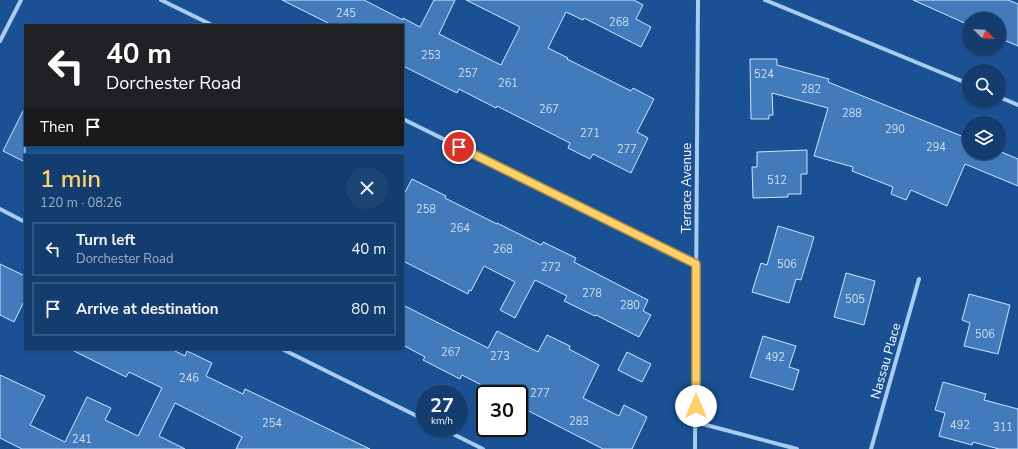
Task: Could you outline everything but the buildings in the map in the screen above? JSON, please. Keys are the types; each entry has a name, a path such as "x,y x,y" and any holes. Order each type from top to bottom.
{"street":[{"path":"0,41 21,0"},
{"path":"161,0 210,24"},
{"name":"Terrace Avenue","path":"695,449 698,0"},
{"path":"765,0 962,81"},
{"path":"1006,100 1018,105"},
{"path":"404,119 696,264"},
{"path":"0,209 24,221"},
{"name":"Nassau Place","path":"871,449 919,279"},
{"path":"284,350 416,416"},
{"path":"695,422 797,449"},
{"path":"459,437 483,449"}],"route":[{"path":"459,147 696,264 696,406"}]}
